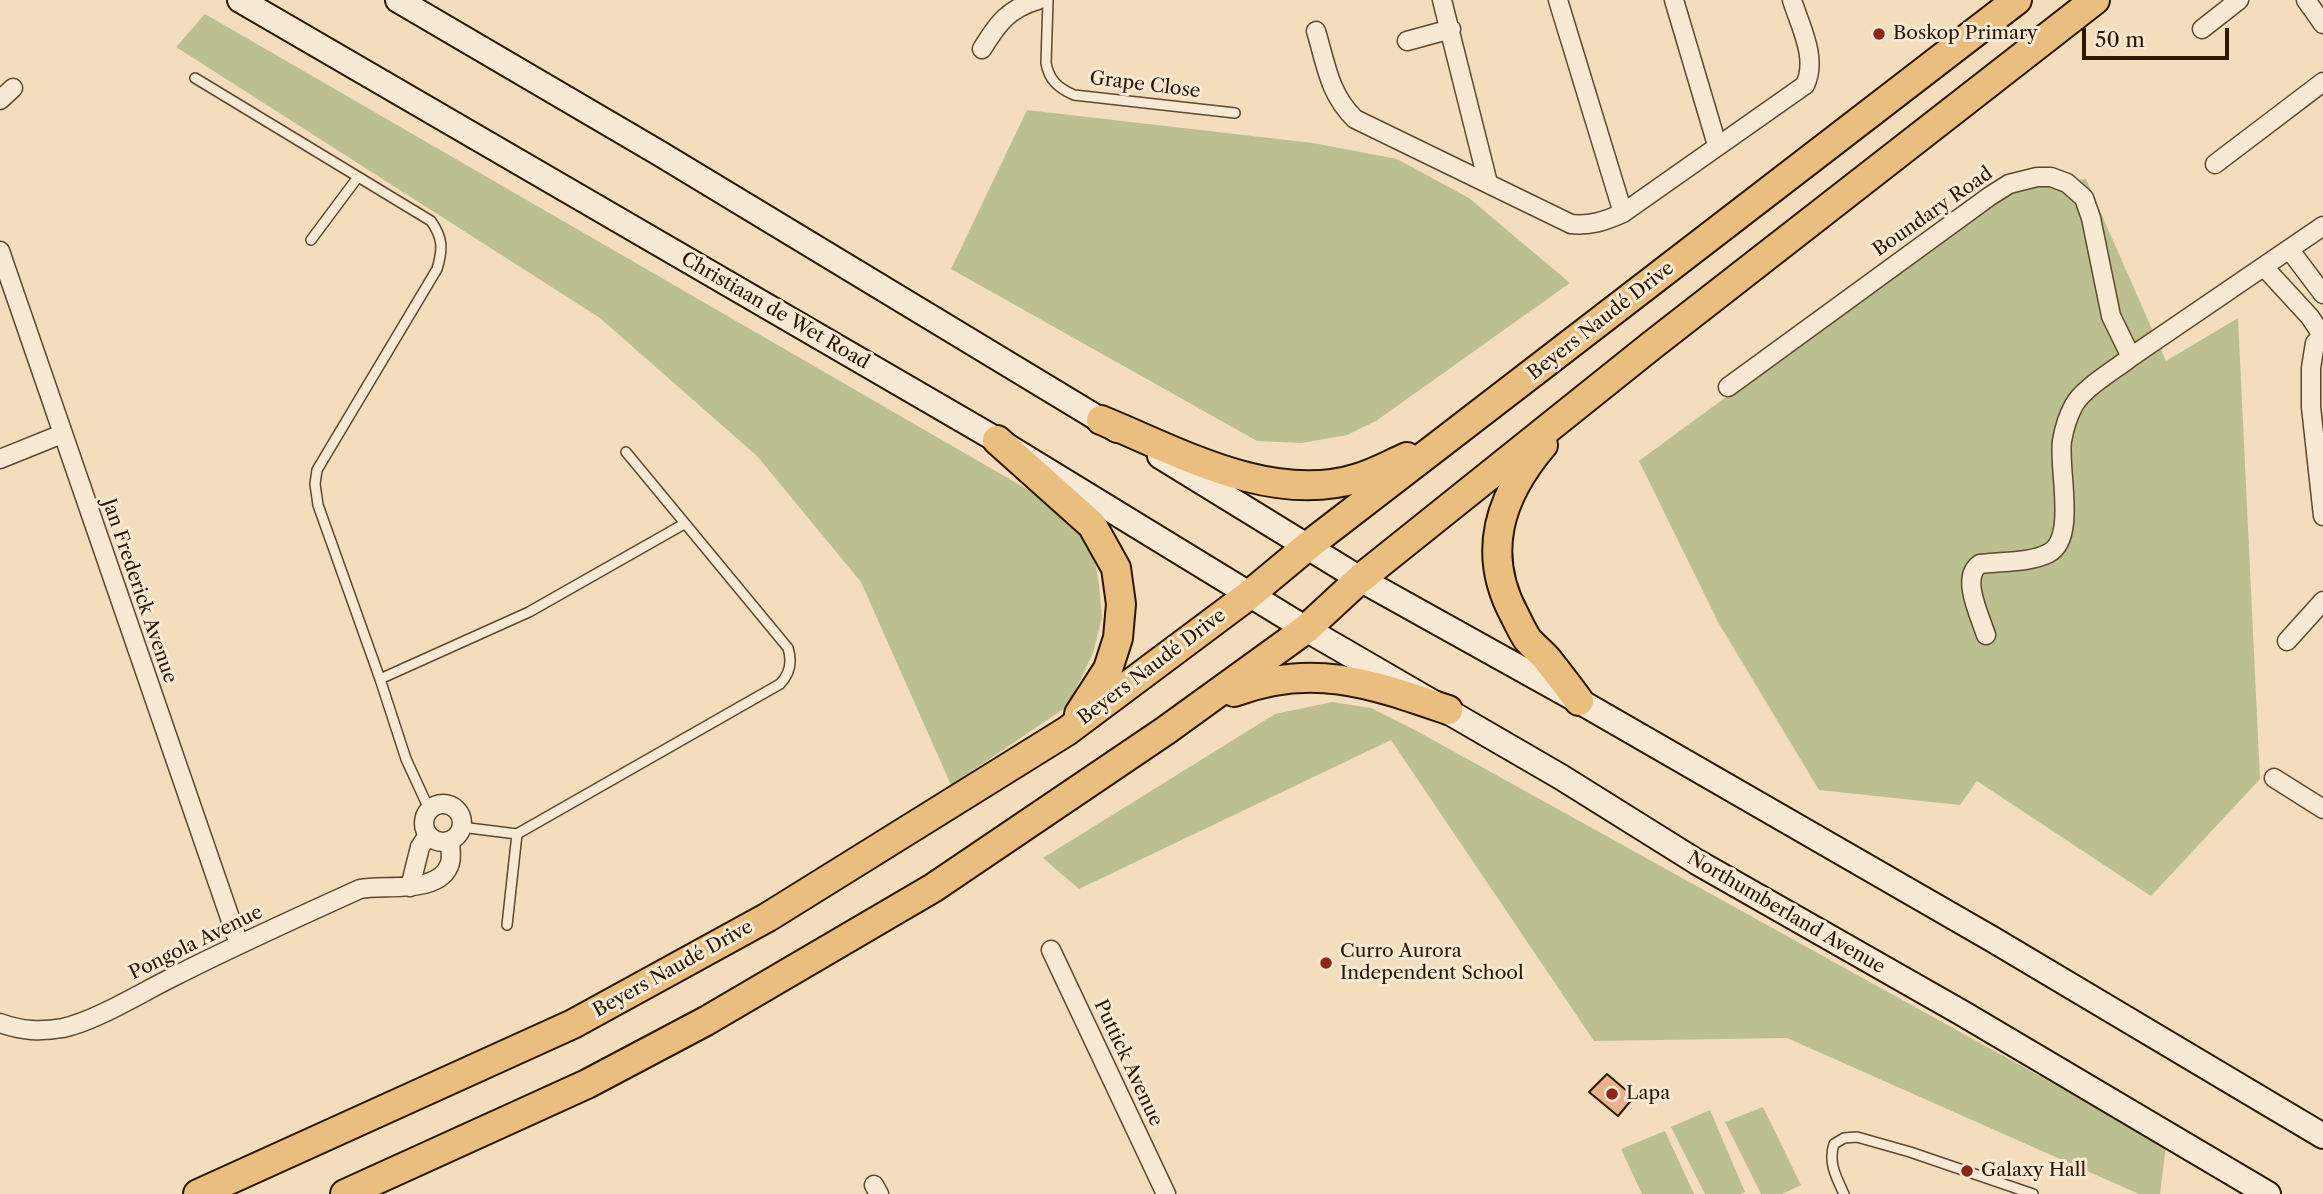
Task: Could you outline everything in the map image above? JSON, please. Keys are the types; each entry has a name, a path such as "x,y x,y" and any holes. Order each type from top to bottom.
{"main road":[{"name":"Christiaan de Wet Road","path":"240,0 997,440 1306,629"},
{"path":"398,0 659,153 1309,545 1360,579 1580,701 1992,939 2323,1136"},
{"name":"Beyers Naudé Drive","path":"198,1194 573,1024 768,918 1067,731 1249,595 1309,545 2017,0"},
{"path":"345,1194 587,1084 706,1021 933,888 1204,704 1306,629 1360,579 1651,346 2095,0"},
{"path":"1572,410 1528,463 1504,511 1497,537 1496,561 1510,607 1528,639 1580,701"},
{"path":"1101,420 1235,474 1280,484 1315,485 1357,479 1458,432"},
{"path":"997,440 1092,524 1116,568 1121,604 1118,638 1108,669 1067,731"},
{"name":"Northumberland Avenue","path":"1306,629 1561,777 1697,862 1962,1013 2268,1194"},
{"path":"1204,704 1255,684 1285,677 1313,676 1394,691 1448,710"}],"street":[{"path":"982,48 995,27 1015,8 1038,0"},
{"path":"1442,0 1488,183"},
{"path":"1558,0 1623,213"},
{"path":"1674,0 1717,145"},
{"path":"1316,31 1333,92 1355,119 1571,224 1586,226 1623,213 1805,85 1811,68 1809,53 1791,0"},
{"path":"2202,29 2239,0"},
{"path":"2306,0 2323,24"},
{"path":"1406,41 1451,29"},
{"path":"2215,163 2323,82"},
{"name":"Boundary Road","path":"1728,387 2009,184 2038,177 2050,177 2067,183 2084,198 2091,218 2111,316 2131,357"},
{"path":"1986,635 1970,583 1971,573 1980,564 2034,558 2056,548 2065,523 2061,475 2062,441 2067,419 2076,402 2131,357 2323,226"},
{"path":"2289,249 2323,294"},
{"name":"Jan Frederick Avenue","path":"0,251 239,944"},
{"path":"2264,267 2322,334 2313,349 2311,407 2323,516"},
{"path":"0,459 62,434"},
{"path":"2287,641 2323,601"},
{"path":"2274,778 2323,809"},
{"path":"442,804 453,807 460,816 456,834 438,841 428,835 424,824 429,809 442,804"},
{"name":"Pongola Avenue","path":"0,1023 21,1030 42,1031 66,1027 93,1017 239,944 360,889 377,886 410,887 431,883 444,874 450,862 456,834"},
{"path":"410,887 420,846 428,835"},
{"name":"Puttick Avenue","path":"1051,950 1166,1194"}],"lane":[{"name":"Grape Close","path":"1048,0 1046,63 1048,73 1061,89 1074,94 1235,113"},
{"path":"195,78 430,221 439,233 442,245 437,269 317,470 315,484 318,505 406,759 429,809"},
{"path":"311,240 358,177"},
{"path":"456,834 517,834 780,684 788,673 791,664 789,648 626,452"},
{"path":"380,679 529,612 684,524"},
{"path":"507,925 517,834"},
{"path":"1844,1194 1834,1174 1831,1154 1834,1143 1857,1137 2033,1194"}],"green space":[{"path":"205,14 1025,488 1057,511 1093,550 1102,618 1093,653 1068,706 951,785 861,582 757,456 600,318 176,47"},
{"path":"1027,110 1313,143 1397,159 1469,198 1570,283 1376,421 1347,435 1302,443 1257,441 951,269"},
{"path":"2086,179 2166,361 2238,318 2260,779 2151,896 1977,781 1960,805 1819,790 1718,622 1639,461 2007,190"},
{"path":"1332,702 1371,708 1415,730 2166,1146 2160,1194 2139,1194 1787,1038 1594,1041 1391,740 1079,889 1043,858 1275,714"},
{"path":"1763,1107 1801,1185 1782,1194 1761,1194 1725,1122"},
{"path":"1710,1110 1745,1192 1740,1194 1705,1194 1671,1127"},
{"path":"1665,1131 1694,1194 1642,1194 1621,1149"}],"building":[{"name":"Lapa","path":"1607,1074 1634,1097 1618,1116 1589,1092"}],"place":[{"name":"Boskop Primary","path":"1879,34"},
{"name":"Curro Aurora Independent School","path":"1326,963"},
{"name":"Lapa","path":"1612,1094"},
{"name":"Galaxy Hall","path":"1967,1171"}]}
